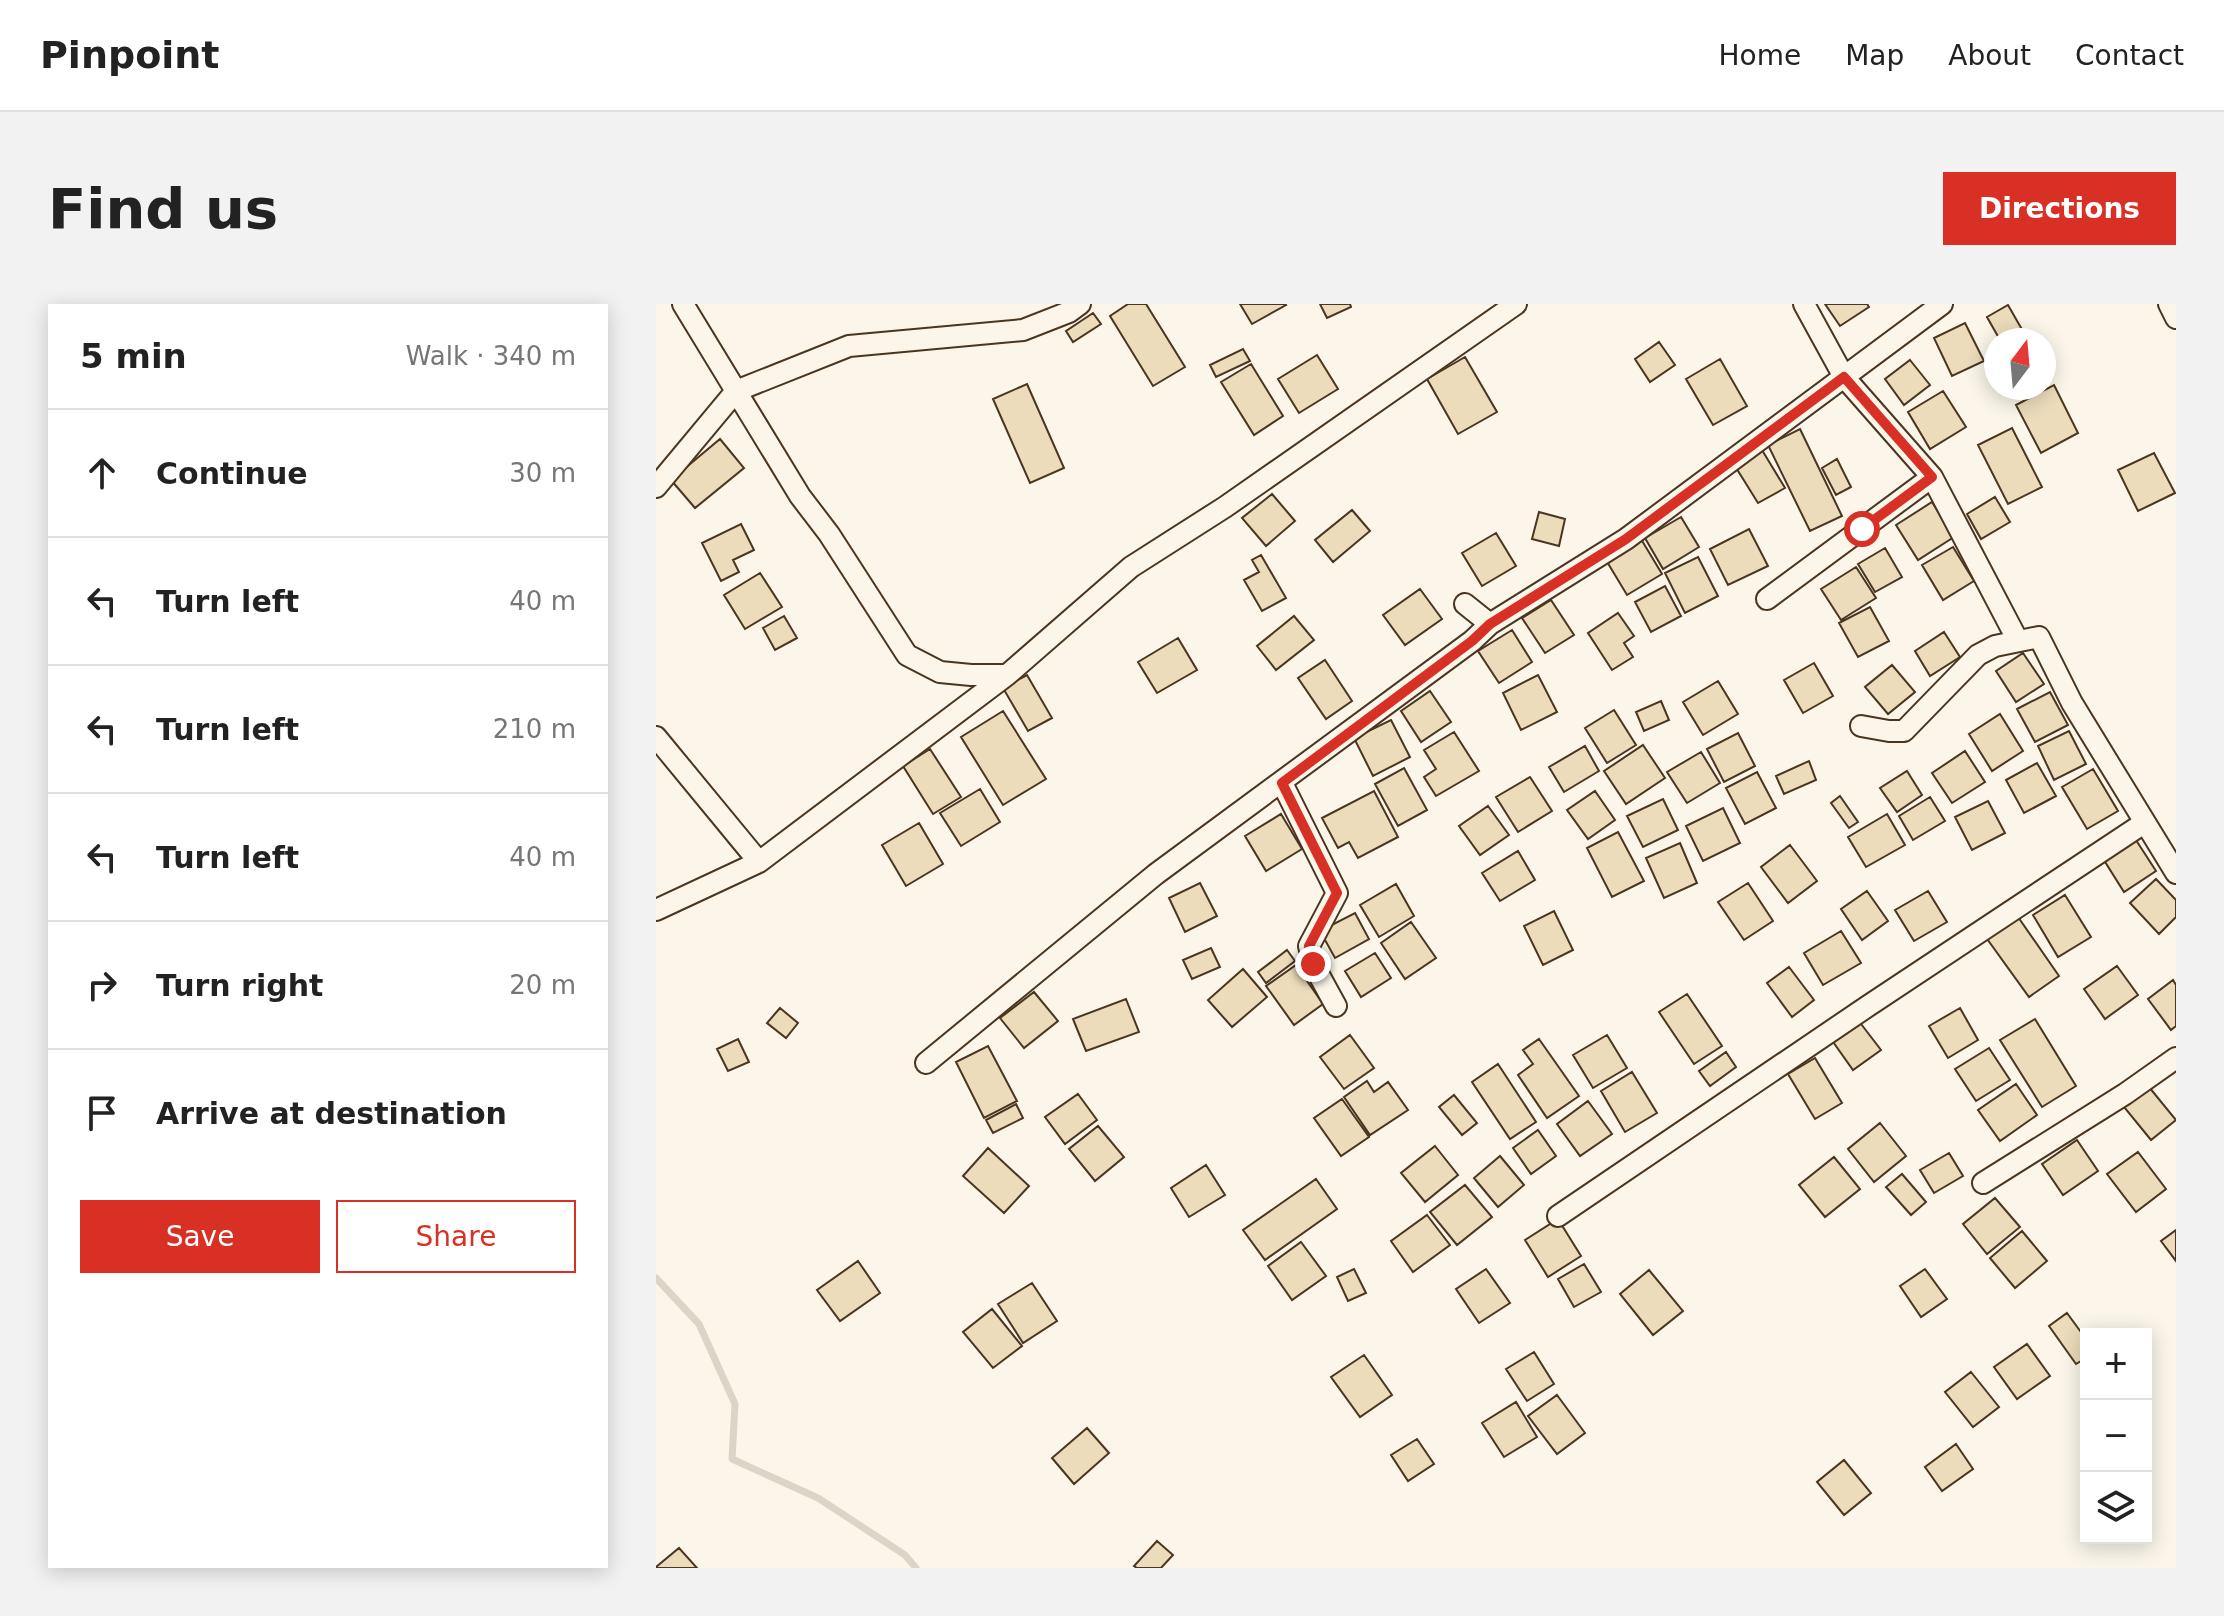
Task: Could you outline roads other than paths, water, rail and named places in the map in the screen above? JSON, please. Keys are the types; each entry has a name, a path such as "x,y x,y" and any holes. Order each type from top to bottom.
{"street":[{"path":"683,304 800,496 829,534 907,655 940,672 1007,675"},
{"path":"656,487 736,391 849,346 1023,330 1069,312 1080,304"},
{"path":"656,910 759,862 1007,675 1131,567 1225,507 1516,304"},
{"path":"1804,304 1844,377 1932,477 2018,641"},
{"path":"926,1063 1156,874 1472,641 1490,624 1626,539 1942,304"},
{"path":"2169,304 2176,318"},
{"path":"1767,599 1932,477"},
{"path":"1465,604 1490,624"},
{"path":"1861,726 1904,731 1978,655 1995,646 2039,637 2072,703 2176,873"},
{"path":"656,737 759,862"},
{"path":"1282,783 1337,893 1309,946 1313,964 1336,1006"},
{"path":"1558,1216 2144,823"},
{"path":"1983,1183 2125,1094 2176,1058"}],"waterway":[{"path":"656,1278 699,1324 735,1404 732,1459 818,1498 905,1555 916,1568"}]}
